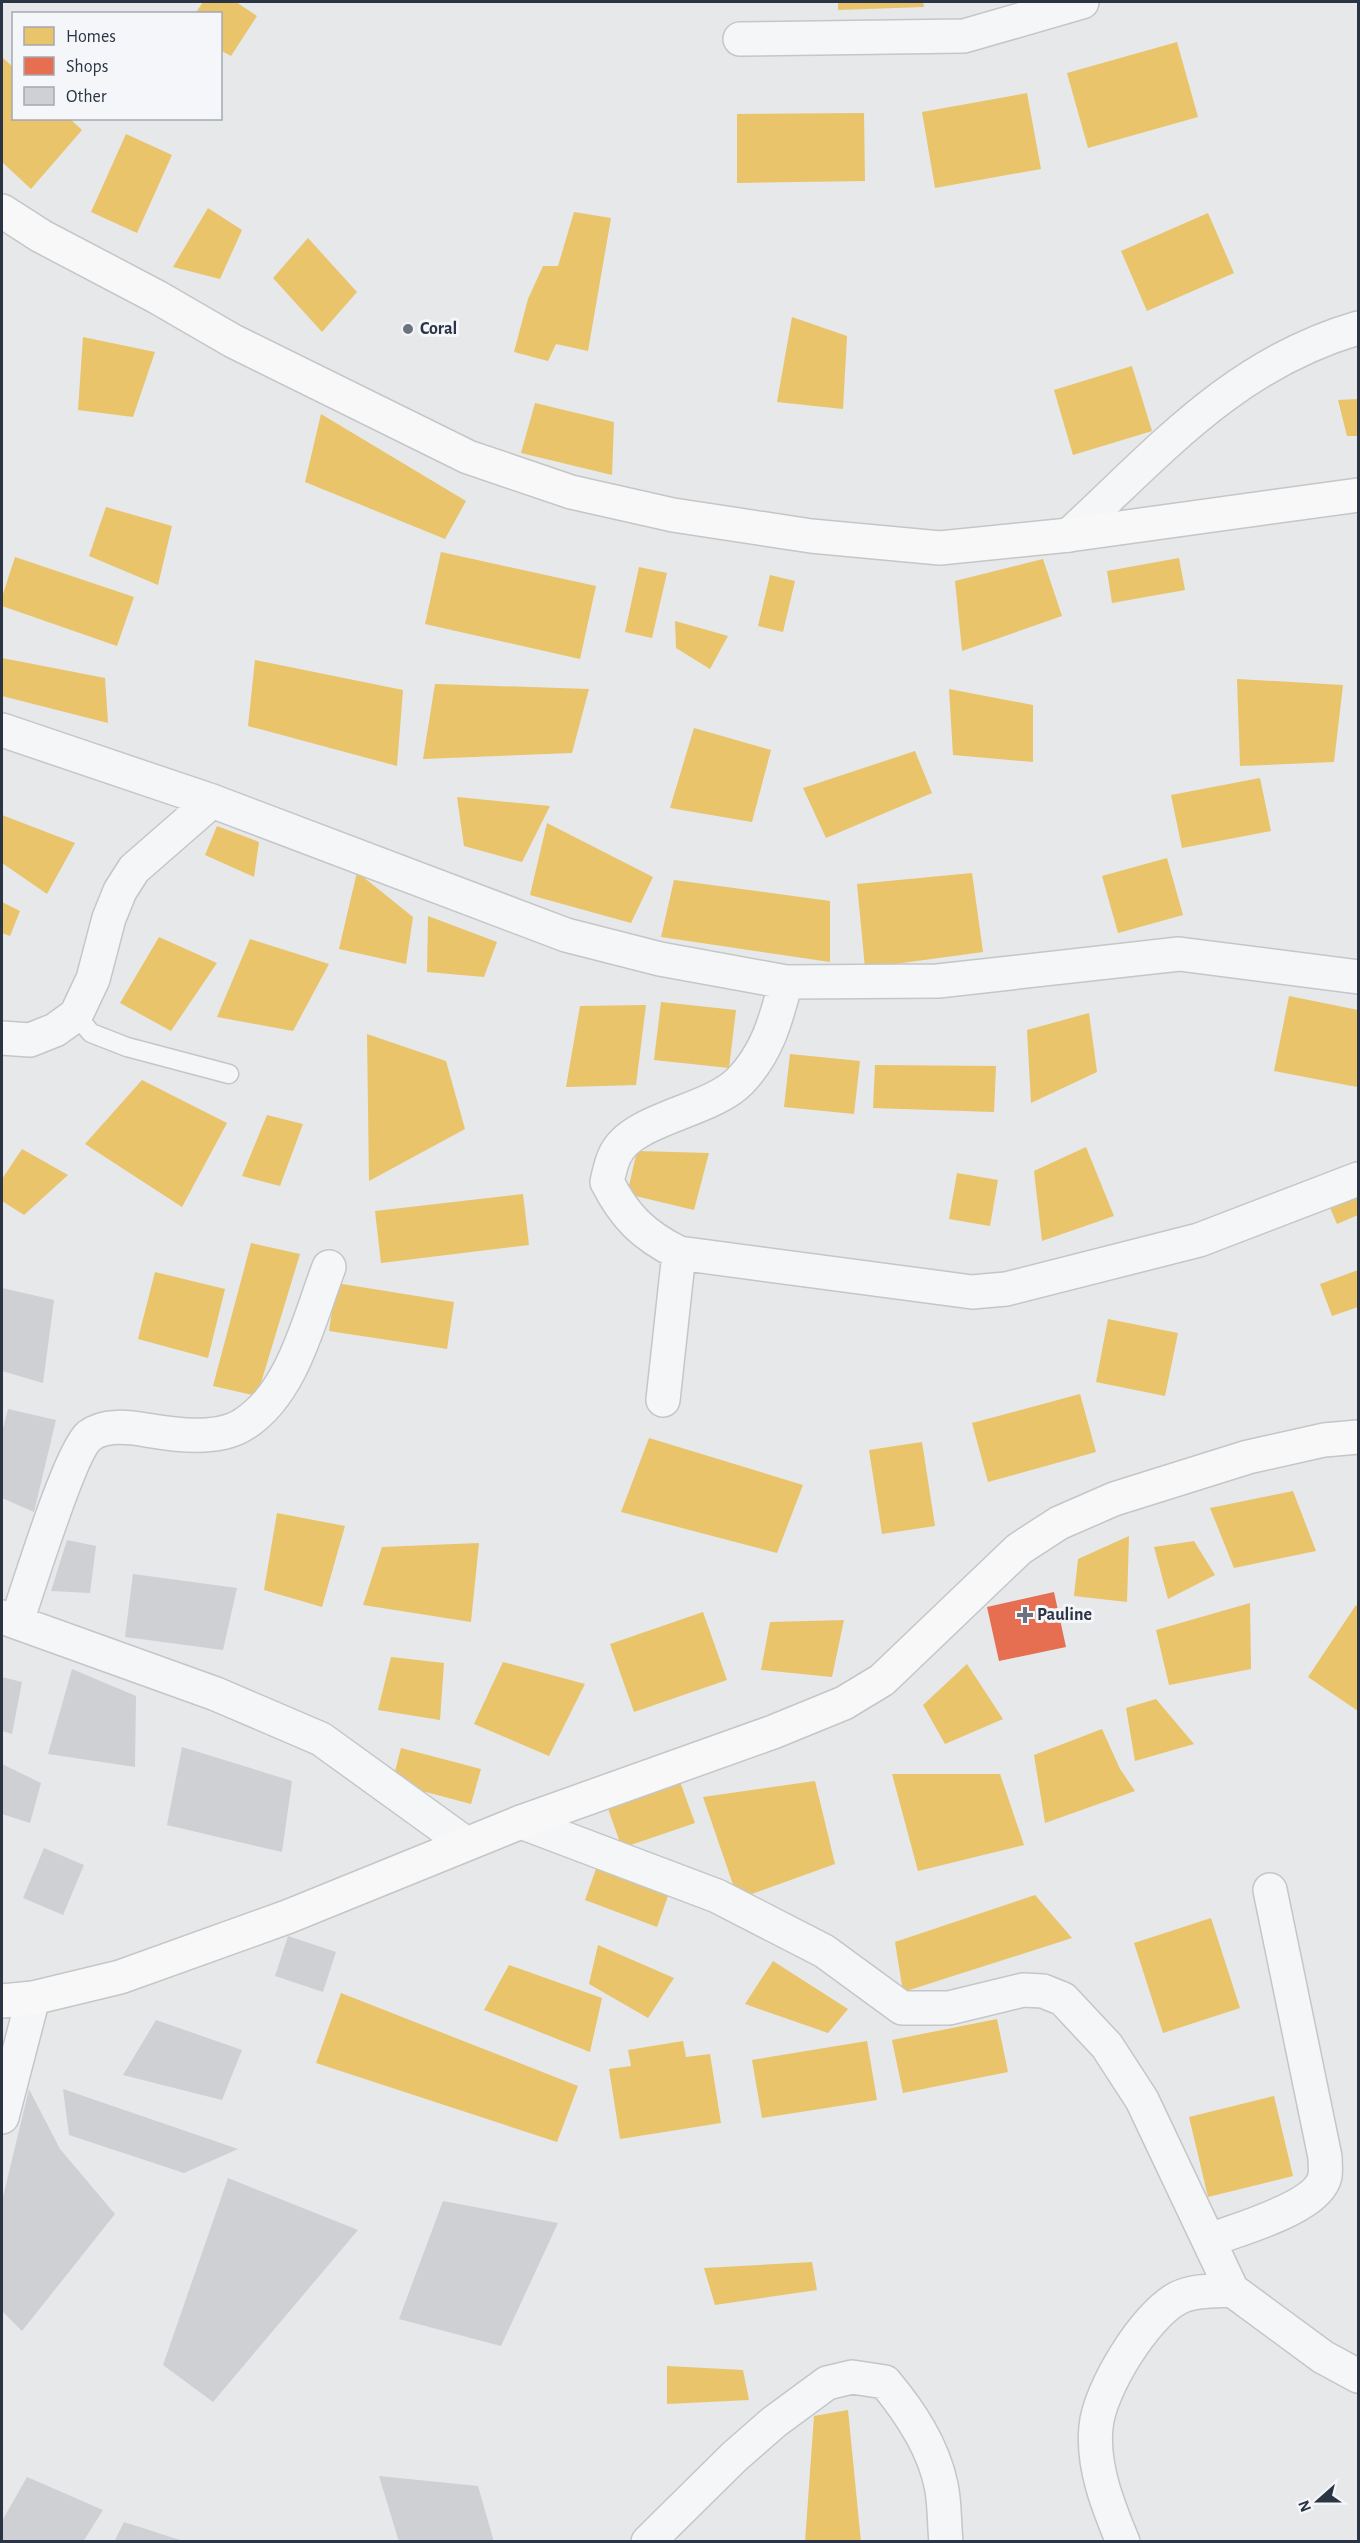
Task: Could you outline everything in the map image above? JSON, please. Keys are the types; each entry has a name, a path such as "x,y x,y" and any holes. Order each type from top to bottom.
{"street":[{"path":"740,39 964,36 1082,2"},
{"path":"2,211 41,236 157,297 232,341 468,456 571,492 673,515 800,534 940,548 1069,535 1359,495"},
{"path":"1069,535 1210,404 1254,373 1297,349 1359,328"},
{"path":"2,730 212,801 566,935 660,959 786,982 938,981 1179,954 1359,977"},
{"path":"2,1038 30,1040 55,1030 76,1015 93,979 109,918 134,869 212,801"},
{"path":"786,982 772,1033 762,1055 738,1083 708,1103 664,1118 628,1139 615,1154 607,1182 614,1196 630,1220 653,1240 679,1253 972,1292 1006,1288 1199,1240 1359,1179"},
{"path":"663,1400 679,1253"},
{"path":"329,1267 283,1383 270,1401 243,1425 220,1433 175,1435 133,1428 106,1428 90,1434 71,1469 9,1619 216,1694 321,1739 465,1843"},
{"path":"2,2116 17,2000 142,1969 287,1917 465,1843 773,1732 844,1703 882,1680 1019,1548 1059,1523 1114,1500 1248,1457 1324,1440 1359,1437"},
{"path":"521,1822 717,1896 824,1951 902,2008 949,2008 1023,1990 1044,1991 1063,2000 1107,2046 1142,2100 1232,2290 1323,2357 1359,2376"},
{"path":"1210,2240 1295,2207 1317,2191 1325,2177 1325,2157 1270,1890"},
{"path":"1123,2541 1109,2510 1096,2457 1096,2426 1101,2403 1119,2367 1144,2329 1178,2298 1201,2292 1232,2290"},
{"path":"648,2541 774,2422 827,2383 852,2378 885,2382 910,2413 927,2443 941,2485 946,2541"}],"lane":[{"path":"76,1015 91,1033 128,1047 229,1074"}],"building: Homes":[{"path":"203,2 236,2 257,16 231,56 222,51 222,12 196,12"},
{"path":"838,2 923,2 924,7 838,10"},
{"path":"1177,42 1198,117 1088,148 1067,73"},
{"path":"2,57 12,66 12,120 71,120 82,130 31,189 2,162"},
{"path":"1027,93 1041,169 935,188 922,112"},
{"path":"864,113 865,181 737,183 737,114"},
{"path":"126,134 172,155 137,233 91,212"},
{"path":"208,208 242,230 220,279 173,267"},
{"path":"574,212 611,218 588,351 556,344 548,361 514,352 528,299 543,266 558,266"},
{"path":"1208,213 1234,273 1147,311 1121,251"},
{"path":"308,238 357,292 322,332 273,278"},
{"path":"792,317 847,336 843,409 777,402"},
{"path":"83,337 155,352 133,417 78,410"},
{"path":"1132,366 1152,431 1073,455 1054,390"},
{"path":"1358,399 1358,436 1347,436 1338,400"},
{"path":"535,403 614,422 612,475 521,453"},
{"path":"321,414 466,501 445,539 305,482"},
{"path":"106,507 172,526 158,585 89,556"},
{"path":"441,552 596,586 580,659 425,624"},
{"path":"15,557 134,597 117,646 2,606 2,597"},
{"path":"1179,558 1185,590 1112,603 1107,571"},
{"path":"1043,559 1062,616 962,651 955,581"},
{"path":"639,567 667,573 652,638 625,632"},
{"path":"770,575 795,581 783,632 758,626"},
{"path":"675,621 728,636 710,669 676,648"},
{"path":"2,658 105,678 108,723 2,696"},
{"path":"255,660 403,690 397,766 248,726"},
{"path":"1237,679 1343,685 1334,762 1240,766"},
{"path":"435,684 589,689 572,753 423,759"},
{"path":"949,689 1033,705 1033,762 953,755"},
{"path":"694,728 771,750 752,822 670,808"},
{"path":"915,751 932,793 826,838 803,788"},
{"path":"1260,778 1271,831 1182,848 1171,795"},
{"path":"457,797 550,806 522,862 464,846"},
{"path":"2,815 75,843 47,894 2,863"},
{"path":"547,823 653,877 631,923 530,895"},
{"path":"217,826 259,842 254,877 205,855"},
{"path":"1167,858 1183,915 1118,933 1102,876"},
{"path":"357,872 413,917 406,964 339,949"},
{"path":"972,873 983,952 865,968 857,884"},
{"path":"674,880 830,901 830,962 661,937"},
{"path":"2,902 20,911 10,936 2,933"},
{"path":"428,916 497,942 484,977 427,972"},
{"path":"159,937 217,963 171,1031 120,1003"},
{"path":"250,939 329,964 293,1031 217,1017"},
{"path":"1289,996 1358,1010 1357,1087 1274,1071"},
{"path":"661,1002 736,1010 729,1068 654,1060"},
{"path":"646,1005 636,1085 566,1087 580,1006"},
{"path":"1089,1013 1097,1072 1031,1103 1027,1030"},
{"path":"367,1034 446,1061 465,1129 369,1181"},
{"path":"790,1054 860,1061 854,1114 784,1107"},
{"path":"875,1065 996,1066 994,1112 873,1108"},
{"path":"142,1080 227,1123 182,1207 85,1144"},
{"path":"267,1115 303,1124 280,1186 242,1176"},
{"path":"1086,1147 1114,1216 1042,1241 1034,1171"},
{"path":"22,1149 68,1175 24,1215 2,1201 2,1179"},
{"path":"637,1151 709,1153 694,1210 627,1194"},
{"path":"957,1173 998,1180 990,1226 949,1219"},
{"path":"1358,1187 1358,1215 1337,1224 1327,1201"},
{"path":"523,1194 529,1245 381,1263 375,1211"},
{"path":"251,1243 300,1254 257,1396 213,1386"},
{"path":"1358,1270 1358,1307 1332,1316 1320,1284"},
{"path":"155,1272 225,1289 208,1358 138,1339"},
{"path":"336,1283 454,1302 447,1349 329,1331"},
{"path":"1108,1319 1178,1333 1165,1396 1096,1382"},
{"path":"1080,1394 1096,1452 988,1482 972,1423"},
{"path":"649,1438 803,1485 777,1553 621,1512"},
{"path":"922,1442 935,1526 882,1534 869,1450"},
{"path":"1293,1491 1316,1551 1234,1568 1210,1508"},
{"path":"277,1513 345,1526 322,1607 264,1590"},
{"path":"1129,1536 1127,1602 1074,1596 1078,1559"},
{"path":"1194,1541 1215,1575 1168,1599 1154,1547"},
{"path":"479,1543 471,1622 363,1605 382,1547"},
{"path":"1250,1603 1251,1669 1169,1685 1156,1630"},
{"path":"1356,1605 1358,1607 1358,1711 1308,1677"},
{"path":"703,1612 727,1680 634,1712 610,1644"},
{"path":"844,1620 832,1677 761,1670 770,1622"},
{"path":"391,1657 444,1663 440,1720 378,1710"},
{"path":"503,1662 585,1684 549,1756 474,1724"},
{"path":"967,1664 1003,1719 945,1744 923,1705"},
{"path":"1156,1699 1194,1744 1135,1761 1126,1708"},
{"path":"1102,1729 1120,1769 1135,1791 1045,1823 1034,1755"},
{"path":"401,1748 481,1769 471,1804 392,1783"},
{"path":"892,1774 1000,1774 1024,1845 918,1871"},
{"path":"679,1779 695,1823 622,1848 606,1803"},
{"path":"815,1781 835,1864 738,1899 703,1797"},
{"path":"596,1869 668,1896 657,1927 585,1900"},
{"path":"1035,1895 1072,1938 903,1992 895,1942"},
{"path":"1211,1918 1240,2008 1163,2033 1134,1943"},
{"path":"598,1945 674,1978 648,2018 589,1984"},
{"path":"773,1961 848,2009 828,2033 745,2004"},
{"path":"509,1965 602,1998 590,2052 484,2010"},
{"path":"341,1993 578,2086 557,2142 316,2063"},
{"path":"997,2019 1008,2072 903,2093 892,2040"},
{"path":"683,2041 686,2057 710,2054 721,2123 620,2139 609,2069 631,2066 628,2050"},
{"path":"867,2041 877,2100 762,2118 752,2060"},
{"path":"1274,2096 1293,2176 1208,2197 1189,2117"},
{"path":"812,2262 817,2290 715,2305 704,2268"},
{"path":"667,2366 743,2370 749,2400 667,2404"},
{"path":"848,2410 861,2542 805,2542 814,2416"}],"building: Shops":[{"path":"1054,1592 1066,1647 999,1661 987,1607"}],"building: Other":[{"path":"2,1288 54,1300 43,1383 2,1371"},
{"path":"8,1409 56,1420 34,1512 2,1498 2,1432"},
{"path":"67,1540 96,1546 90,1593 51,1591"},
{"path":"133,1574 237,1588 223,1650 125,1637"},
{"path":"72,1669 136,1696 135,1767 48,1754"},
{"path":"2,1677 22,1682 12,1734 2,1731"},
{"path":"182,1747 292,1781 282,1852 167,1825"},
{"path":"2,1764 41,1783 30,1823 2,1814"},
{"path":"44,1848 84,1865 63,1915 23,1898"},
{"path":"288,1936 336,1952 323,1992 275,1976"},
{"path":"156,2020 242,2050 222,2100 123,2075"},
{"path":"29,2089 60,2149 115,2214 22,2331 2,2311 2,2201"},
{"path":"63,2089 238,2149 184,2173 69,2135"},
{"path":"228,2178 358,2230 213,2402 163,2365"},
{"path":"443,2201 558,2223 501,2346 399,2319"},
{"path":"379,2476 478,2486 494,2542 399,2542"},
{"path":"27,2477 103,2510 83,2542 2,2542 2,2521"},
{"path":"124,2522 183,2541 183,2542 114,2542"}],"place":[{"name":"Coral","path":"408,329"},
{"name":"Pauline","path":"1025,1615"}]}
